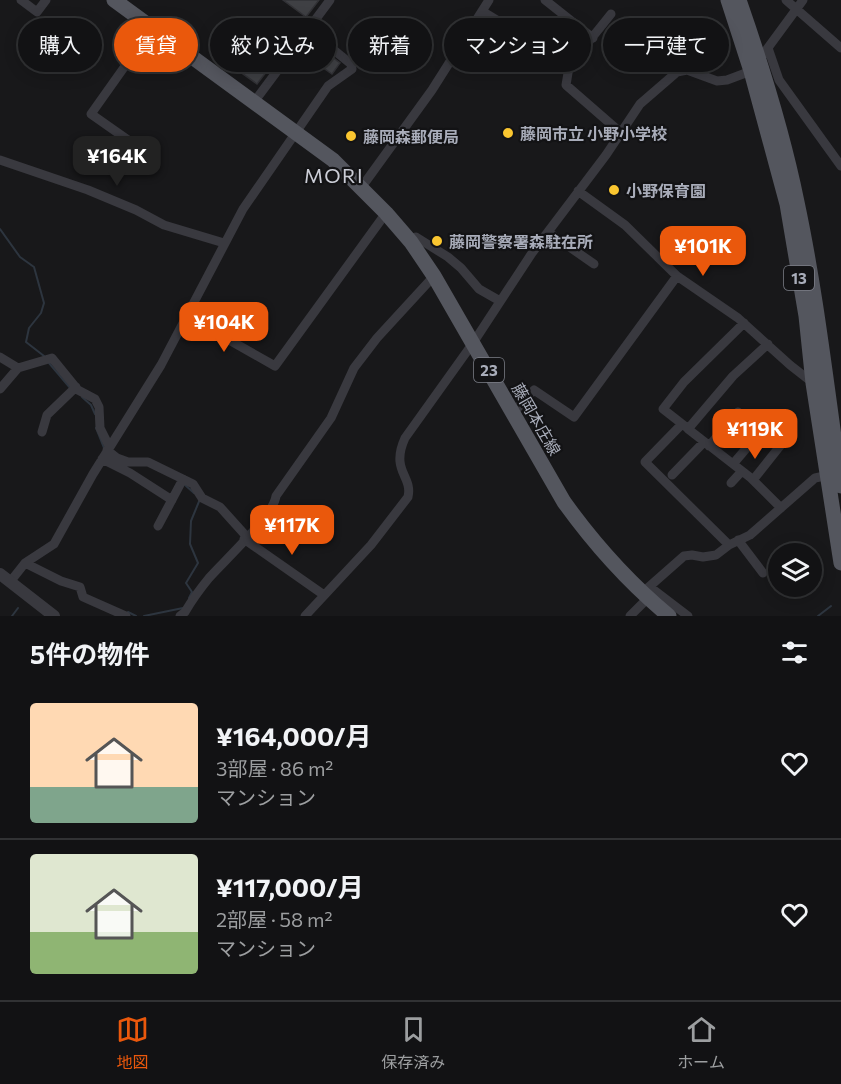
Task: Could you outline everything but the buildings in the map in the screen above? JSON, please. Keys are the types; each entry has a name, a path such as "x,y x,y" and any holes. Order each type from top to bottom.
{"main road":[{"name":"藤岡本庄線","path":"114,0 138,18"},
{"name":"13","path":"728,0 759,59 806,316 813,383 841,486"},
{"name":"13","path":"739,0 781,132 797,201 818,314 837,471 841,563"},
{"name":"藤岡本庄線","path":"198,61 333,160 386,213 409,240 434,276 564,502 612,563 647,593 669,616"}],"street":[{"path":"21,0 37,12 46,0"},
{"path":"316,18 330,0"},
{"path":"361,188 432,90 489,0"},
{"path":"545,0 593,38"},
{"path":"786,0 841,48"},
{"path":"305,616 371,545 408,497 409,488 400,468 400,449 405,438 640,104 677,72 687,70 717,81 727,80 759,59 803,0"},
{"path":"482,11 494,18"},
{"path":"591,40 611,14"},
{"path":"10,582 25,563 54,544 106,452 162,365 243,209 328,86 352,69 351,64 336,52"},
{"path":"759,59 778,80 841,166"},
{"path":"121,72 91,114 128,140"},
{"path":"254,102 276,72"},
{"path":"568,72 566,85 620,132"},
{"path":"0,160 88,190 136,210 164,225 224,243"},
{"path":"578,191 625,225 677,276 744,323 813,383"},
{"path":"187,316 275,366 386,213"},
{"path":"548,232 594,264"},
{"path":"409,240 416,237 448,257 479,289 500,301"},
{"path":"180,616 209,577 261,522 275,503 276,496 331,418 354,368 377,338 434,276"},
{"path":"513,413 534,390 574,417 677,276"},
{"path":"744,323 684,382 663,409 753,480 781,508"},
{"path":"763,573 645,462 685,427 733,376 768,344"},
{"path":"0,357 18,368"},
{"path":"0,389 18,368 52,358 76,387 95,399 99,407 100,428 106,452 130,473 172,500"},
{"path":"42,432 47,416 76,387"},
{"path":"672,475 738,412"},
{"path":"733,464 756,437"},
{"path":"753,480 784,441"},
{"path":"106,452 128,462 148,462 193,484 202,498 220,507 245,538 324,596"},
{"path":"731,483 742,471"},
{"path":"630,616 647,593 684,556 716,555 750,535 815,478 837,471"},
{"path":"158,526 183,479"},
{"path":"25,563 80,587 83,597 126,616"},
{"path":"0,574 54,616"},
{"path":"647,593 688,616"}],"waterway":[{"path":"0,229 20,257 34,267 44,303 41,313 29,328 26,342 44,356"},
{"path":"49,363 71,389"},
{"path":"82,397 91,405 95,414"},
{"path":"96,428 104,448"},
{"path":"185,485 194,493"},
{"path":"189,598 192,592 186,583 198,563 190,544 191,521 200,499"},
{"path":"818,616 831,606"},
{"path":"12,616 18,608"},
{"path":"144,616 183,608"},
{"path":"128,612 136,616"}],"place":[{"name":"藤岡市立 小野小学校","path":"508,133"},
{"name":"藤岡森郵便局","path":"351,136"},
{"name":"小野保育園","path":"614,190"},
{"name":"藤岡警察署森駐在所","path":"437,241"}],"district":[{"name":"MORI","path":"334,175"}]}
